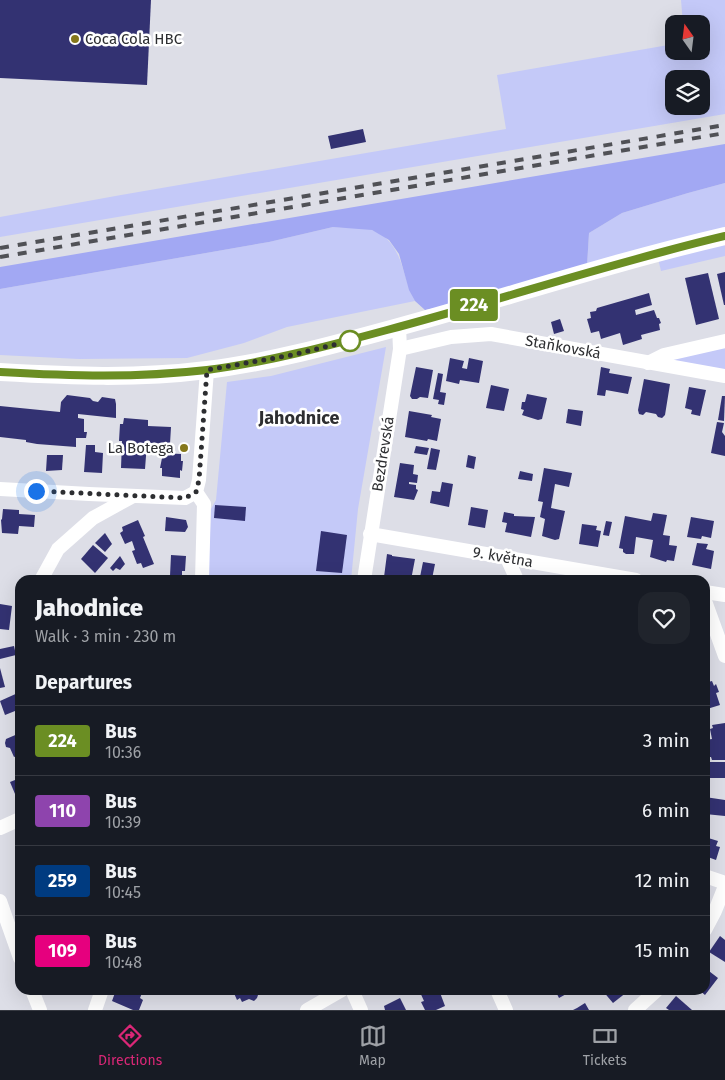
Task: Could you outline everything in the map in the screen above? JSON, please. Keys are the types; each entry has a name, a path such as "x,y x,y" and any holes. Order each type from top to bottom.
{"main road":[{"path":"0,372 128,376 207,370 292,355 398,327 655,252 725,236"}],"street":[{"name":"Bezdrevská","path":"365,575 400,349 398,327"},
{"name":"Staňkovská","path":"400,349 451,337 491,334 725,376"},
{"path":"648,363 664,355 725,341"},
{"path":"202,575 204,504 196,492 200,468 207,370"},
{"path":"0,488 185,498 196,492"},
{"path":"89,494 96,501 96,510 93,518"},
{"path":"44,575 58,549 93,518 134,496"},
{"name":"9. května","path":"370,534 607,575"},
{"path":"507,558 515,575"},
{"path":"710,593 725,595"},
{"path":"710,615 725,656"},
{"path":"0,828 15,821"},
{"path":"710,878 725,885 710,920"},
{"path":"0,901 4,929 15,949"},
{"path":"34,995 40,1010"},
{"path":"95,1010 100,995"},
{"path":"307,1010 333,995"},
{"path":"354,995 361,1010"},
{"path":"499,995 506,1010"},
{"path":"635,1010 652,995"}],"shaded area":[{"path":"681,0 725,0 725,114 0,237 0,217 506,129 497,75 665,46 665,60 710,60 710,15 682,15"},
{"path":"725,144 725,183 622,213 589,233 587,266 436,308 425,310 415,301 409,290 399,254 389,240 372,230 333,227 269,242 0,289 0,267"},
{"path":"725,183 725,228 587,266 589,233 622,213"},
{"path":"333,227 368,229 382,235 396,251 415,301 287,327 244,343 187,358 79,359 0,355 0,289 269,242"},
{"path":"725,238 725,256 661,271 657,254"},
{"path":"725,342 725,374 654,361"},
{"path":"386,347 358,509 351,575 208,575 211,509 216,500 227,382 271,376"}],"building":[{"name":"Coca Cola HBC","path":"0,0 151,0 147,85 0,78"},
{"path":"363,129 366,142 331,149 328,136"},
{"path":"725,272 725,305 724,305 717,274"},
{"path":"708,273 719,319 696,325 685,278"},
{"path":"649,293 652,305 635,310 636,315 654,310 661,323 659,324 660,330 641,335 642,339 623,345 620,333 601,339 599,331 591,333 587,319 591,318 590,312 596,311 597,308"},
{"path":"560,319 564,331 554,334 551,322"},
{"path":"450,358 464,361 462,368 467,369 469,358 483,361 479,383 460,380 459,384 446,381"},
{"path":"416,367 433,370 428,398 412,399 410,396"},
{"path":"601,367 610,369 609,373 632,377 628,394 606,390 605,396 597,395"},
{"path":"438,373 443,374 440,392 446,393 444,405 438,404 439,400 433,399"},
{"path":"644,379 670,384 665,415 662,418 656,414 646,412 643,415 639,414 638,410"},
{"path":"491,385 509,389 504,411 486,408"},
{"path":"689,387 706,390 700,416 691,414 692,410 685,408"},
{"path":"527,394 547,398 542,419 538,420 522,415 524,410 521,409 522,402 525,402"},
{"path":"67,395 90,398 98,402 102,397 115,399 116,418 78,414 78,418 84,419 84,432 87,432 86,438 76,438 76,447 37,444 26,442 26,440 0,437 0,406 60,412 61,402"},
{"path":"722,396 725,396 724,421 718,420"},
{"path":"568,409 583,411 581,426 566,423"},
{"path":"409,411 432,415 431,417 441,419 437,441 405,437"},
{"path":"124,418 148,420 148,426 171,427 170,444 147,443 145,469 121,468 122,441 119,441 120,424 123,424"},
{"path":"717,422 724,423 722,432 725,436 725,456 711,453"},
{"path":"86,445 95,445 95,452 103,453 102,473 84,472"},
{"path":"416,446 429,448 427,455 414,453"},
{"path":"431,448 440,450 436,470 427,469"},
{"path":"163,453 181,454 181,461 183,461 180,478 162,476 162,468 160,468"},
{"path":"47,455 63,455 62,470 46,471"},
{"path":"468,455 476,457 474,469 466,467"},
{"path":"400,463 414,465 413,474 418,475 417,483 409,482 409,484 416,485 418,490 414,500 394,497"},
{"path":"544,468 572,473 569,487 555,484 551,508 565,511 559,539 555,540 542,536 545,519 540,517 543,502 538,501"},
{"path":"520,471 533,474 532,481 518,479"},
{"path":"442,482 453,484 449,507 430,503 432,491 440,492"},
{"path":"215,505 246,507 245,521 214,518"},
{"path":"471,507 488,510 485,528 468,525"},
{"path":"3,509 19,510 19,514 35,515 34,527 19,526 18,534 2,533 1,520"},
{"path":"504,512 514,514 514,516 535,517 531,537 505,532 507,523 502,522"},
{"path":"653,513 667,515 663,535 670,536 669,545 677,546 674,561 667,560 666,562 650,557 653,540 636,537 634,554 626,554 623,552 623,549 619,548 625,516 651,521"},
{"path":"166,517 186,520 188,527 185,532 165,531"},
{"path":"691,517 714,521 711,538 702,536 701,539 687,537"},
{"path":"138,520 154,564 143,568 141,563 137,564 132,551 135,550 132,541 125,544 120,533 123,531 122,527"},
{"path":"606,521 612,522 609,536 603,535"},
{"path":"582,524 597,526 596,530 601,531 598,547 579,544"},
{"path":"321,531 347,535 342,573 316,571"},
{"path":"105,533 112,544 105,552 95,543"},
{"path":"697,543 708,544 706,549 714,551 711,569 692,565"},
{"path":"93,545 108,558 95,573 81,559"},
{"path":"387,554 415,559 412,575 384,575"},
{"path":"171,555 186,556 185,571 182,571 182,575 170,575"},
{"path":"120,556 125,564 120,570 116,568 113,571 110,568"},
{"path":"423,562 435,564 433,575 420,575"},
{"path":"0,604 12,606 9,630 0,629"},
{"path":"14,646 15,655 0,659 0,649"},
{"path":"0,668 5,687 0,688"},
{"path":"712,681 714,686 716,684 719,692 716,693 720,705 710,708 710,682"},
{"path":"15,694 15,711 5,715 0,701"},
{"path":"725,723 725,760 712,760 710,757 710,739 712,739 710,729 713,728 712,725"},
{"path":"15,735 15,757 10,748 6,747 6,739"},
{"path":"710,762 725,762 725,778 710,778"},
{"path":"15,780 15,794 10,782"},
{"path":"710,798 725,800 725,816 710,814"},
{"path":"710,839 718,841 716,846 720,847 716,860 710,858"},
{"path":"720,936 725,940 725,962 710,953"},
{"path":"710,972 718,978 710,988"},
{"path":"114,995 141,995 140,998 143,1000 139,1010 133,1010 112,1001"},
{"path":"235,995 258,995 254,1001 249,999 242,1002 240,998 237,1000"},
{"path":"421,995 441,995 445,1006 436,1010 425,1010 421,1002 424,1001"},
{"path":"606,995 623,995 613,1003"},
{"path":"676,996 692,1010 669,1010 666,1008"},
{"path":"400,998 406,1010 385,1010 384,1006"},
{"path":"585,1003 589,1010 573,1010 577,1008"}],"railway":[{"path":"0,248 725,125"},
{"path":"0,257 725,133"}],"bus line":[{"name":"224","path":"0,372 128,376 207,370 292,355 410,324 655,252 725,236"}],"place":[{"name":"Coca Cola HBC","path":"75,39"},
{"name":"La Botega","path":"184,448"}],"district":[{"name":"Jahodnice","path":"299,418"}],"route":[{"path":"36,491 185,498 196,492 199,480 207,370 292,355 353,340 350,341"}]}
